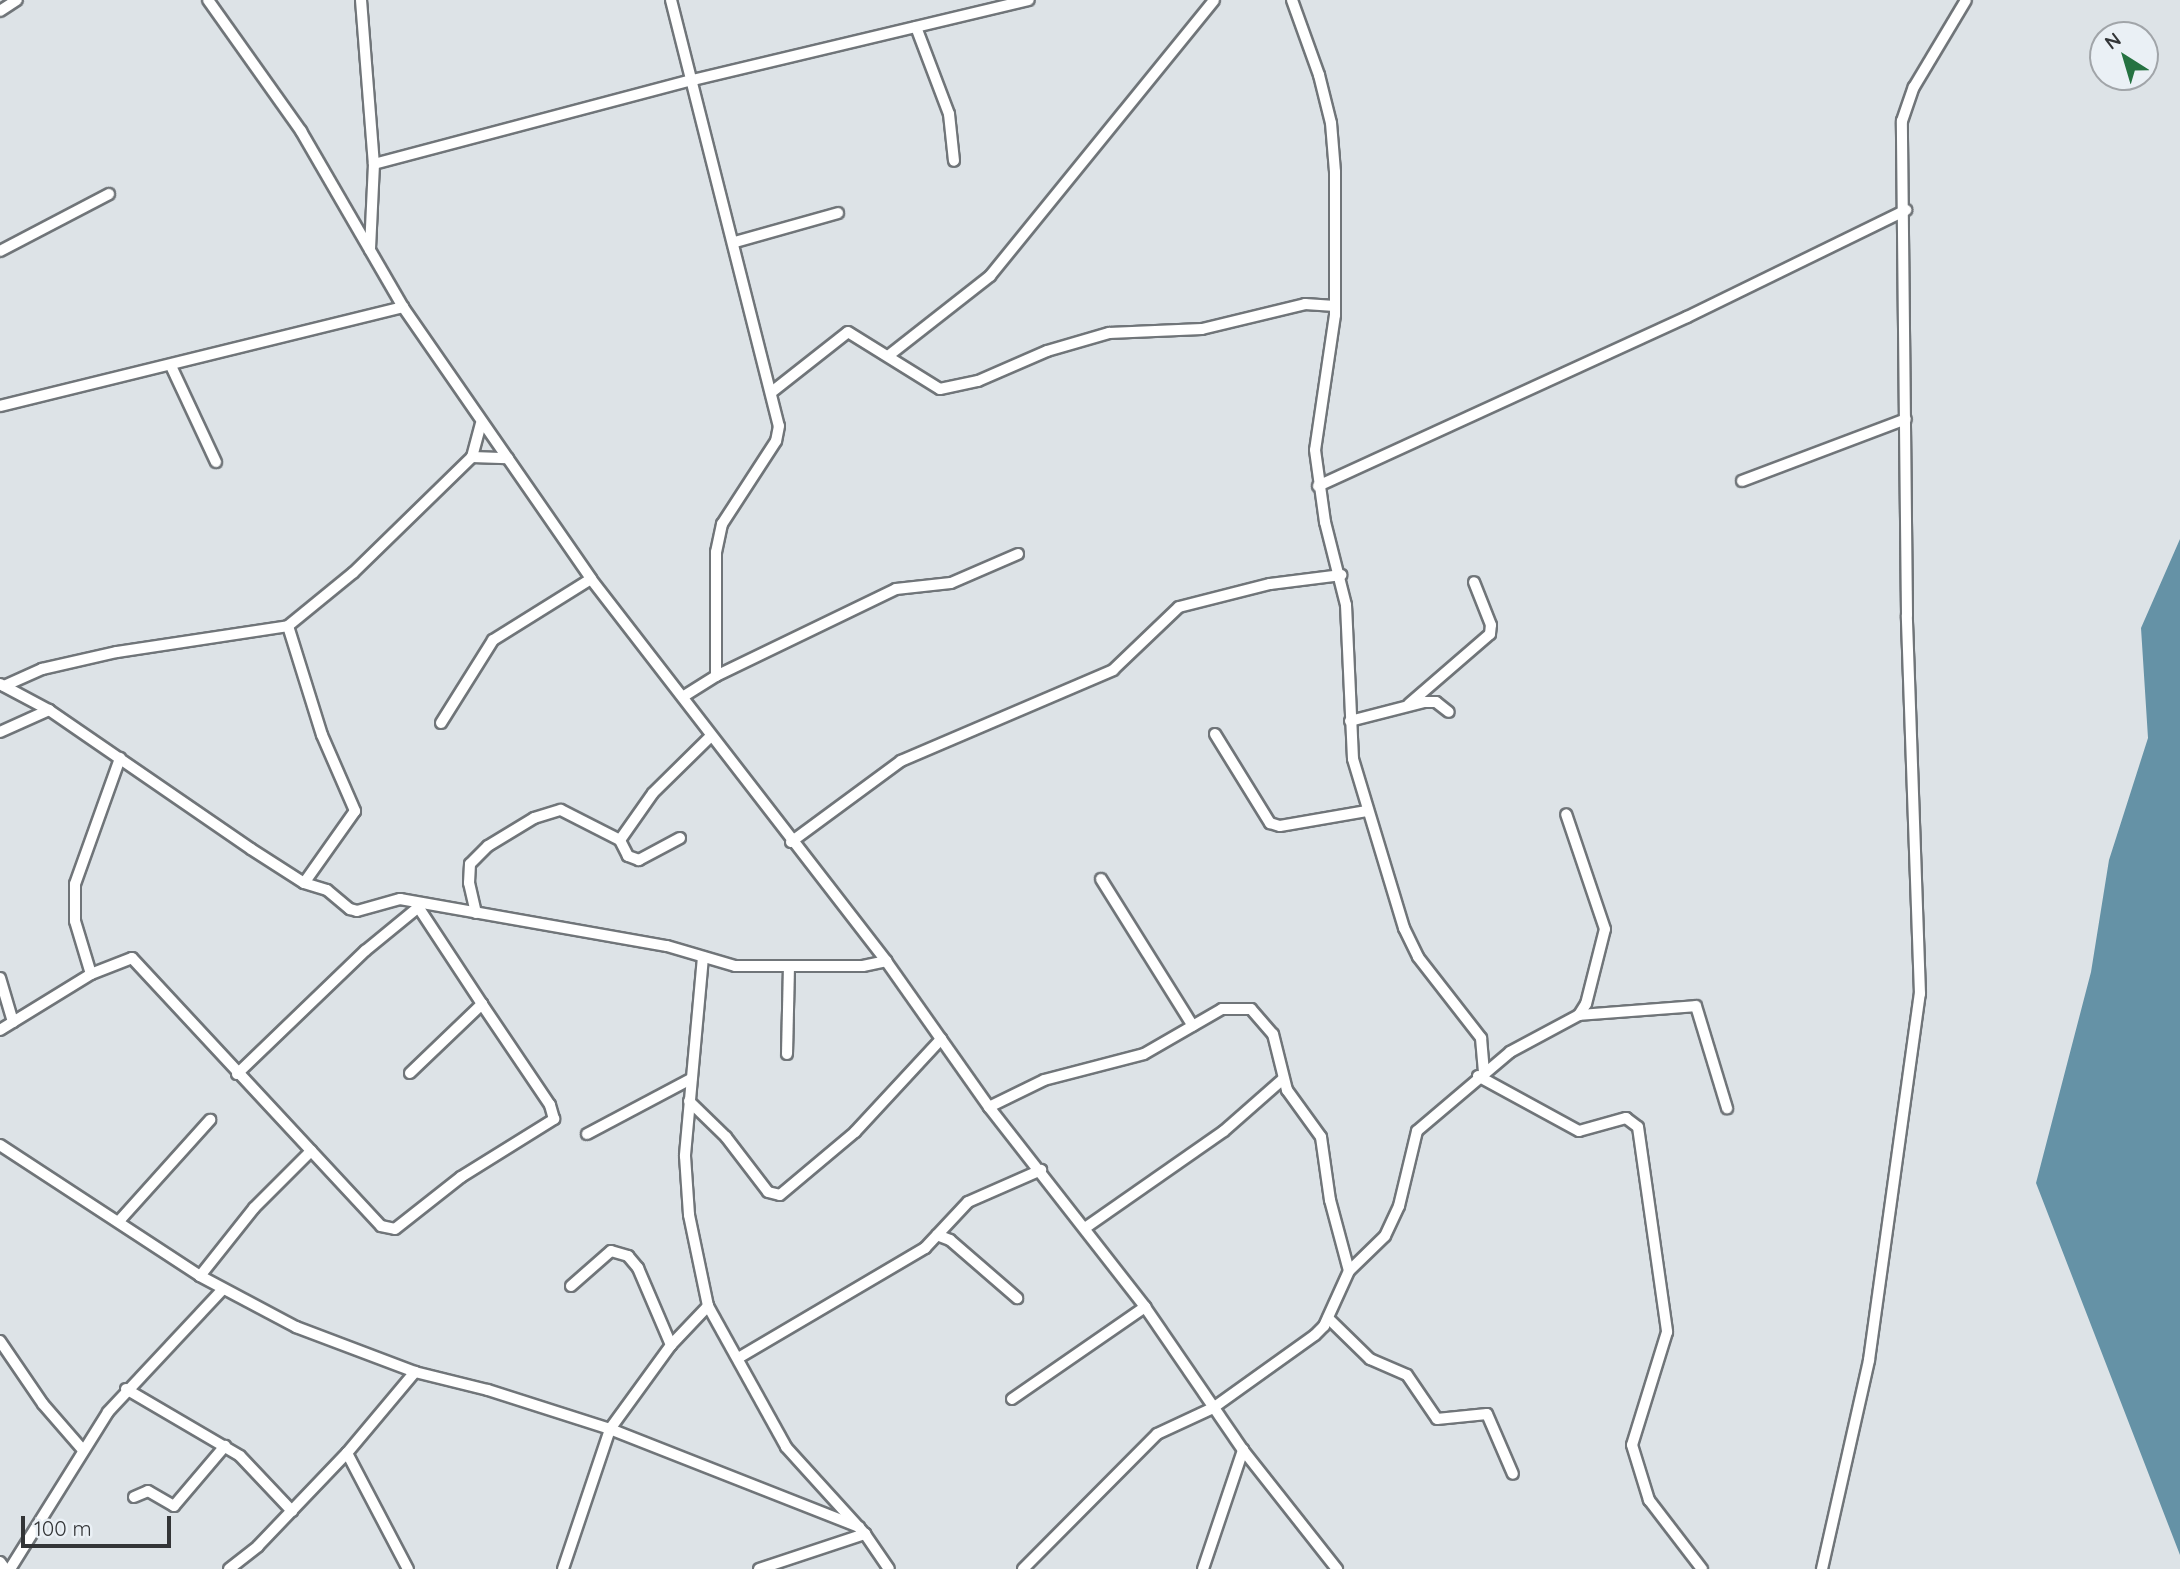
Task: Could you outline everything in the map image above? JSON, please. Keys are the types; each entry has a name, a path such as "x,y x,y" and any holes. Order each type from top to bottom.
{"street":[{"path":"0,11 17,0"},
{"path":"208,0 300,131 404,307 481,423 591,579 791,842 886,961 989,1107 1041,1170 1145,1307 1242,1450 1337,1569"},
{"path":"361,0 374,164 370,250"},
{"path":"671,0 773,391 779,426 776,441 732,503 716,552 716,676"},
{"path":"374,164 693,79 1029,0"},
{"path":"888,356 990,276 1214,0"},
{"path":"1292,0 1303,20 1331,122 1335,306 1315,450 1318,486 1341,575 1353,759 1404,928 1418,957 1481,1038 1481,1074"},
{"path":"1822,1569 1869,1360 1920,994 1907,615 1905,108 1966,0"},
{"path":"916,27 948,114 954,161"},
{"path":"0,251 109,194"},
{"path":"1318,486 1686,317 1906,210"},
{"path":"735,242 838,213"},
{"path":"773,391 848,332 940,389 978,381 1047,351 1109,333 1202,329 1305,304 1335,306"},
{"path":"0,406 404,307"},
{"path":"171,366 216,462"},
{"path":"1741,481 1906,419"},
{"path":"2,685 42,669 117,652 288,626 353,573 472,457 481,423"},
{"path":"472,457 508,458"},
{"path":"683,697 716,676 896,589 951,583 1018,554"},
{"path":"791,842 901,761 1113,670 1179,607 1270,584 1341,575"},
{"path":"442,723 493,640 591,579"},
{"path":"1409,704 1490,635 1491,625 1474,582"},
{"path":"288,626 322,735 355,811 304,883"},
{"path":"2,685 49,710 304,883 327,890 357,911 392,899 420,907 476,913 667,946 735,966 863,966 886,961"},
{"path":"1350,721 1409,704 1436,702 1449,712"},
{"path":"0,732 49,710"},
{"path":"1215,734 1270,823 1299,824 1367,811"},
{"path":"620,840 653,793 710,737"},
{"path":"91,974 75,921 75,884 120,758"},
{"path":"476,913 469,883 470,864 482,850 534,818 561,810 620,840 628,856 639,860 680,838"},
{"path":"1566,814 1605,929 1586,1004 1579,1015"},
{"path":"1101,878 1193,1026"},
{"path":"0,1030 91,974 123,958 132,958 381,1226 395,1229 461,1177 550,1124 554,1119 550,1105 420,907"},
{"path":"237,1073 365,951 420,907"},
{"path":"703,957 689,1101 686,1189 708,1306 740,1357 786,1447 862,1531 889,1569"},
{"path":"787,1054 789,968"},
{"path":"0,978 13,1022"},
{"path":"410,1073 482,1004"},
{"path":"1023,1569 1157,1434 1213,1408 1293,1354 1328,1318 1349,1271 1385,1236 1399,1206 1417,1131 1510,1052 1579,1015 1696,1006 1727,1108"},
{"path":"989,1107 1044,1080 1144,1054 1222,1009 1251,1009 1273,1034 1283,1079 1321,1137 1330,1200 1349,1271"},
{"path":"689,1101 726,1137 774,1196 855,1132 941,1039"},
{"path":"1481,1074 1579,1131 1626,1118 1638,1127 1667,1332 1632,1445 1649,1500 1703,1569"},
{"path":"587,1134 691,1079"},
{"path":"1085,1228 1200,1148 1283,1079"},
{"path":"120,1220 210,1120"},
{"path":"0,1145 120,1220 200,1276 296,1327 415,1372 488,1390 610,1429 862,1531"},
{"path":"200,1276 254,1208 311,1151"},
{"path":"740,1357 869,1283 937,1235 968,1202 1041,1170"},
{"path":"937,1235 950,1240 1017,1298"},
{"path":"571,1286 611,1251 628,1256 638,1268 671,1345"},
{"path":"10,1569 82,1449 126,1389 223,1289"},
{"path":"563,1569 610,1429 671,1345 708,1306"},
{"path":"1012,1399 1145,1307"},
{"path":"1328,1318 1370,1359 1407,1375 1437,1419 1487,1414 1513,1474"},
{"path":"0,1341 43,1404 82,1449"},
{"path":"229,1569 292,1511 347,1453 415,1372"},
{"path":"126,1389 250,1464 292,1511"},
{"path":"134,1497 148,1491 174,1506 225,1447"},
{"path":"1203,1569 1242,1450"},
{"path":"347,1453 408,1569"},
{"path":"759,1569 862,1531"},
{"path":"0,1562 5,1569"}],"water":[{"path":"2180,539 2180,1555 2036,1183 2091,972 2109,860 2148,738 2141,628"}]}
